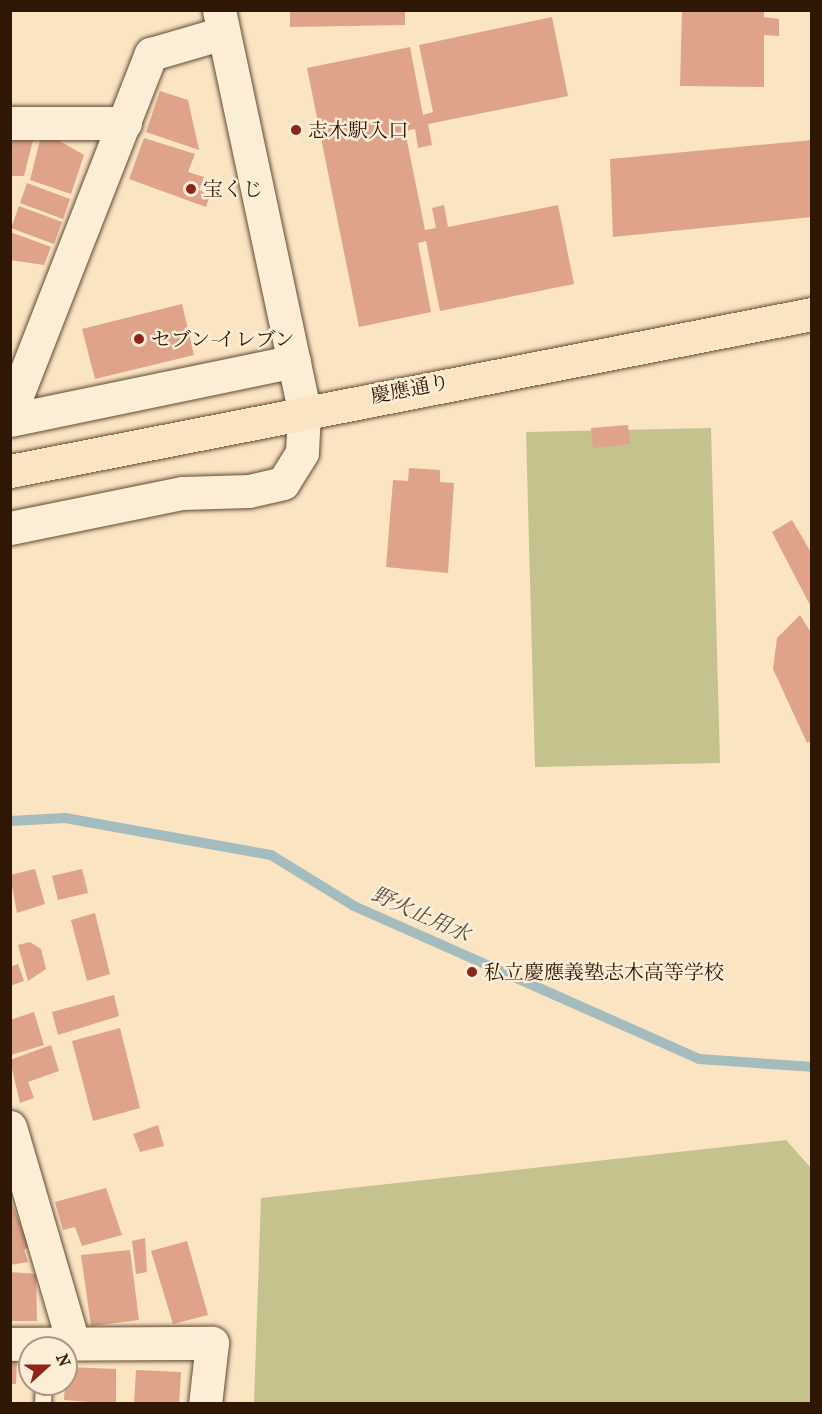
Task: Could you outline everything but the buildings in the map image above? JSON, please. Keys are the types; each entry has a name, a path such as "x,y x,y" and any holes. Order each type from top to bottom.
{"main road":[{"name":"慶應通り","path":"10,471 242,423 812,315"}],"street":[{"path":"10,413 151,54 221,22 304,411 302,452 283,483 249,491 182,493 10,528"},
{"path":"10,123 125,123"},
{"path":"10,420 294,361"},
{"path":"10,1127 52,1336"},
{"path":"78,1345 212,1343 205,1404"}],"shaded area":[{"path":"711,428 720,763 535,767 526,432"},
{"path":"786,1140 811,1168 811,1403 254,1403 261,1198"}],"waterway":[{"name":"野火止用水","path":"10,821 65,818 271,855 354,906 699,1059 812,1067"}],"place":[{"name":"志木駅入口","path":"296,130"},
{"name":"宝くじ","path":"191,189"},
{"name":"セブン-イレブン","path":"139,339"},
{"name":"私立慶應義塾志木高等学校","path":"472,972"}]}
